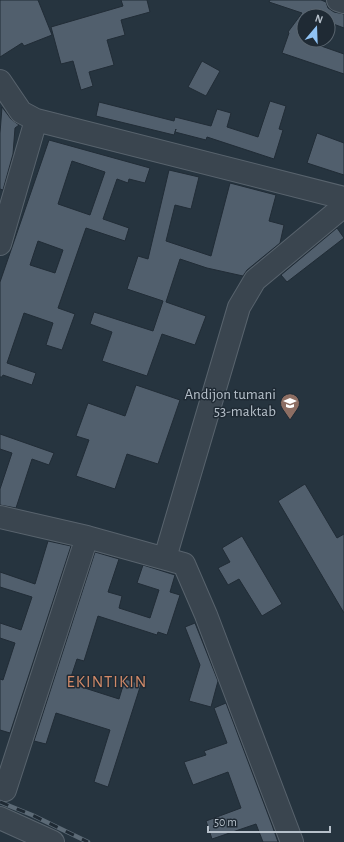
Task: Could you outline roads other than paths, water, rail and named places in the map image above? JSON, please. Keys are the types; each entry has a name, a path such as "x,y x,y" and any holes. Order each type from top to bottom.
{"street":[{"path":"338,0 344,2"},
{"path":"0,81 21,112 36,120 344,198"},
{"path":"0,244 36,120"},
{"path":"165,558 239,307 255,280 344,206"},
{"path":"0,518 87,537 184,564 206,615 292,842"},
{"path":"5,790 87,537"},
{"path":"0,818 53,842"}],"railway":[{"path":"0,802 32,815 88,842"}],"place":[{"name":"Andijon tumani 53-maktab","path":"290,420"}],"district":[{"name":"EKINTIKIN","path":"107,681"}]}
